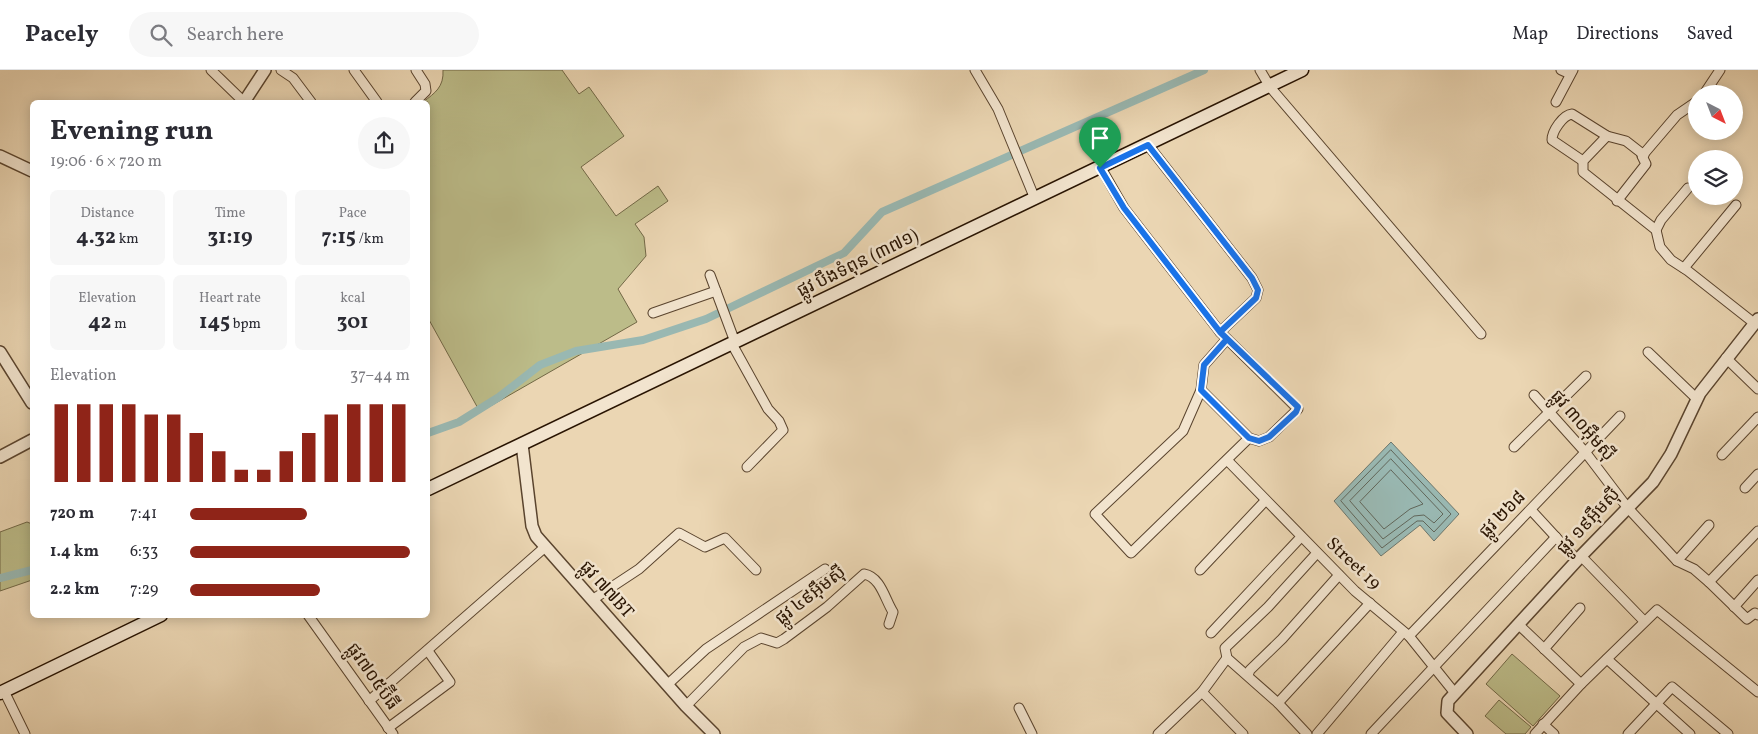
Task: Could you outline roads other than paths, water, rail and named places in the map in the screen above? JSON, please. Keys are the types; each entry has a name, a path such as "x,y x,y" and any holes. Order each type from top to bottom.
{"main road":[{"name":"ផ្លូវ បឹងទំពុន (៣៧១)","path":"430,487 1270,87 1302,70"},
{"path":"2,692 154,618"}],"street":[{"path":"211,70 242,100"},
{"path":"245,100 265,70"},
{"path":"280,70 293,78 310,100"},
{"path":"354,70 376,100"},
{"path":"416,70 425,84 426,90 417,100"},
{"path":"975,70 998,109 1035,199"},
{"path":"1260,70 1270,87 1481,334"},
{"path":"1556,102 1572,72 1561,70"},
{"path":"1710,85 1720,70"},
{"path":"1617,201 1646,164 1642,158 1644,155 1677,115 1688,107"},
{"path":"1583,161 1552,140 1552,136 1564,117 1572,114 1607,136 1626,141 1644,155"},
{"path":"1607,136 1583,161 1583,173 1656,230 1663,252 1756,321"},
{"path":"1148,145 1252,278 1258,290 1256,298 1220,332"},
{"path":"0,156 30,170"},
{"path":"1100,168 1124,208 1220,332 1298,409 1264,440 1259,441 1249,438 1201,390"},
{"path":"1656,230 1661,220 1688,188"},
{"path":"1684,268 1736,205"},
{"path":"710,275 734,343 768,410 779,421 783,430 747,467"},
{"path":"652,313 716,290"},
{"name":"ផ្លូវ ១៩អ៊ឹមស៊ី","path":"1467,734 1447,713 1446,706 1454,692 1657,476 1671,454 1697,399 1726,358 1756,321"},
{"path":"1227,339 1204,365 1201,390 1183,430 1094,514 1130,553 1249,438"},
{"path":"0,352 30,400"},
{"path":"1648,352 1697,399"},
{"path":"1726,358 1758,389"},
{"path":"1514,447 1586,376"},
{"name":"ផ្លូវ ៣០អ៊ឹមស៊ី","path":"1534,395 1586,453 1627,507 1677,562 1694,570 1734,607"},
{"name":"ផ្លូវ ២៦៨","path":"1317,734 1406,634 1531,510 1620,416"},
{"path":"1722,455 1758,417"},
{"path":"0,456 30,441"},
{"name":"ផ្លូវ ៧៧BT","path":"522,444 532,526 544,548 686,706 714,734"},
{"name":"Street 19","path":"1227,460 1340,576 1406,634 1454,692"},
{"path":"1745,488 1758,474"},
{"path":"1200,570 1265,501"},
{"path":"1531,510 1556,537 1644,621"},
{"path":"1677,562 1709,526"},
{"path":"1709,582 1758,531"},
{"path":"592,600 639,570 679,533 705,547 725,538 756,570"},
{"path":"1211,633 1301,537"},
{"path":"1370,734 1556,537"},
{"path":"369,701 544,548"},
{"path":"1307,734 1278,703 1227,658 1225,648 1268,607 1317,553"},
{"path":"667,685 713,644 825,569"},
{"name":"ផ្លូវ ៤៩អ៊ឹមស៊ី","path":"686,706 744,646 761,638 777,643 784,639 827,607 864,574 869,575 882,588 885,599 893,612 889,624"},
{"path":"1248,675 1250,670 1282,639 1340,576"},
{"path":"1758,580 1734,607 1746,619 1755,613 1758,615"},
{"path":"1278,703 1370,603"},
{"path":"1544,649 1580,608"},
{"path":"1535,734 1581,684 1655,611 1659,611 1758,692"},
{"name":"ផ្លូវ៧០៥ប៊ីធី","path":"310,618 390,731"},
{"path":"1519,625 1581,684"},
{"path":"390,731 450,682 428,651"},
{"path":"1158,734 1202,692 1227,658"},
{"path":"1607,659 1690,734"},
{"path":"1628,734 1672,687 1728,734"},
{"path":"2,692 25,734"},
{"path":"1202,692 1243,734"},
{"path":"1019,708 1032,734"},
{"path":"1543,724 1554,734"}],"water":[{"path":"1391,442 1459,514 1434,541 1420,525 1381,556 1334,501"}],"waterway":[{"path":"430,432 459,422 499,397 540,365 576,351 643,340 706,319 844,253 882,212 1204,70"},
{"path":"0,578 30,570"}]}
